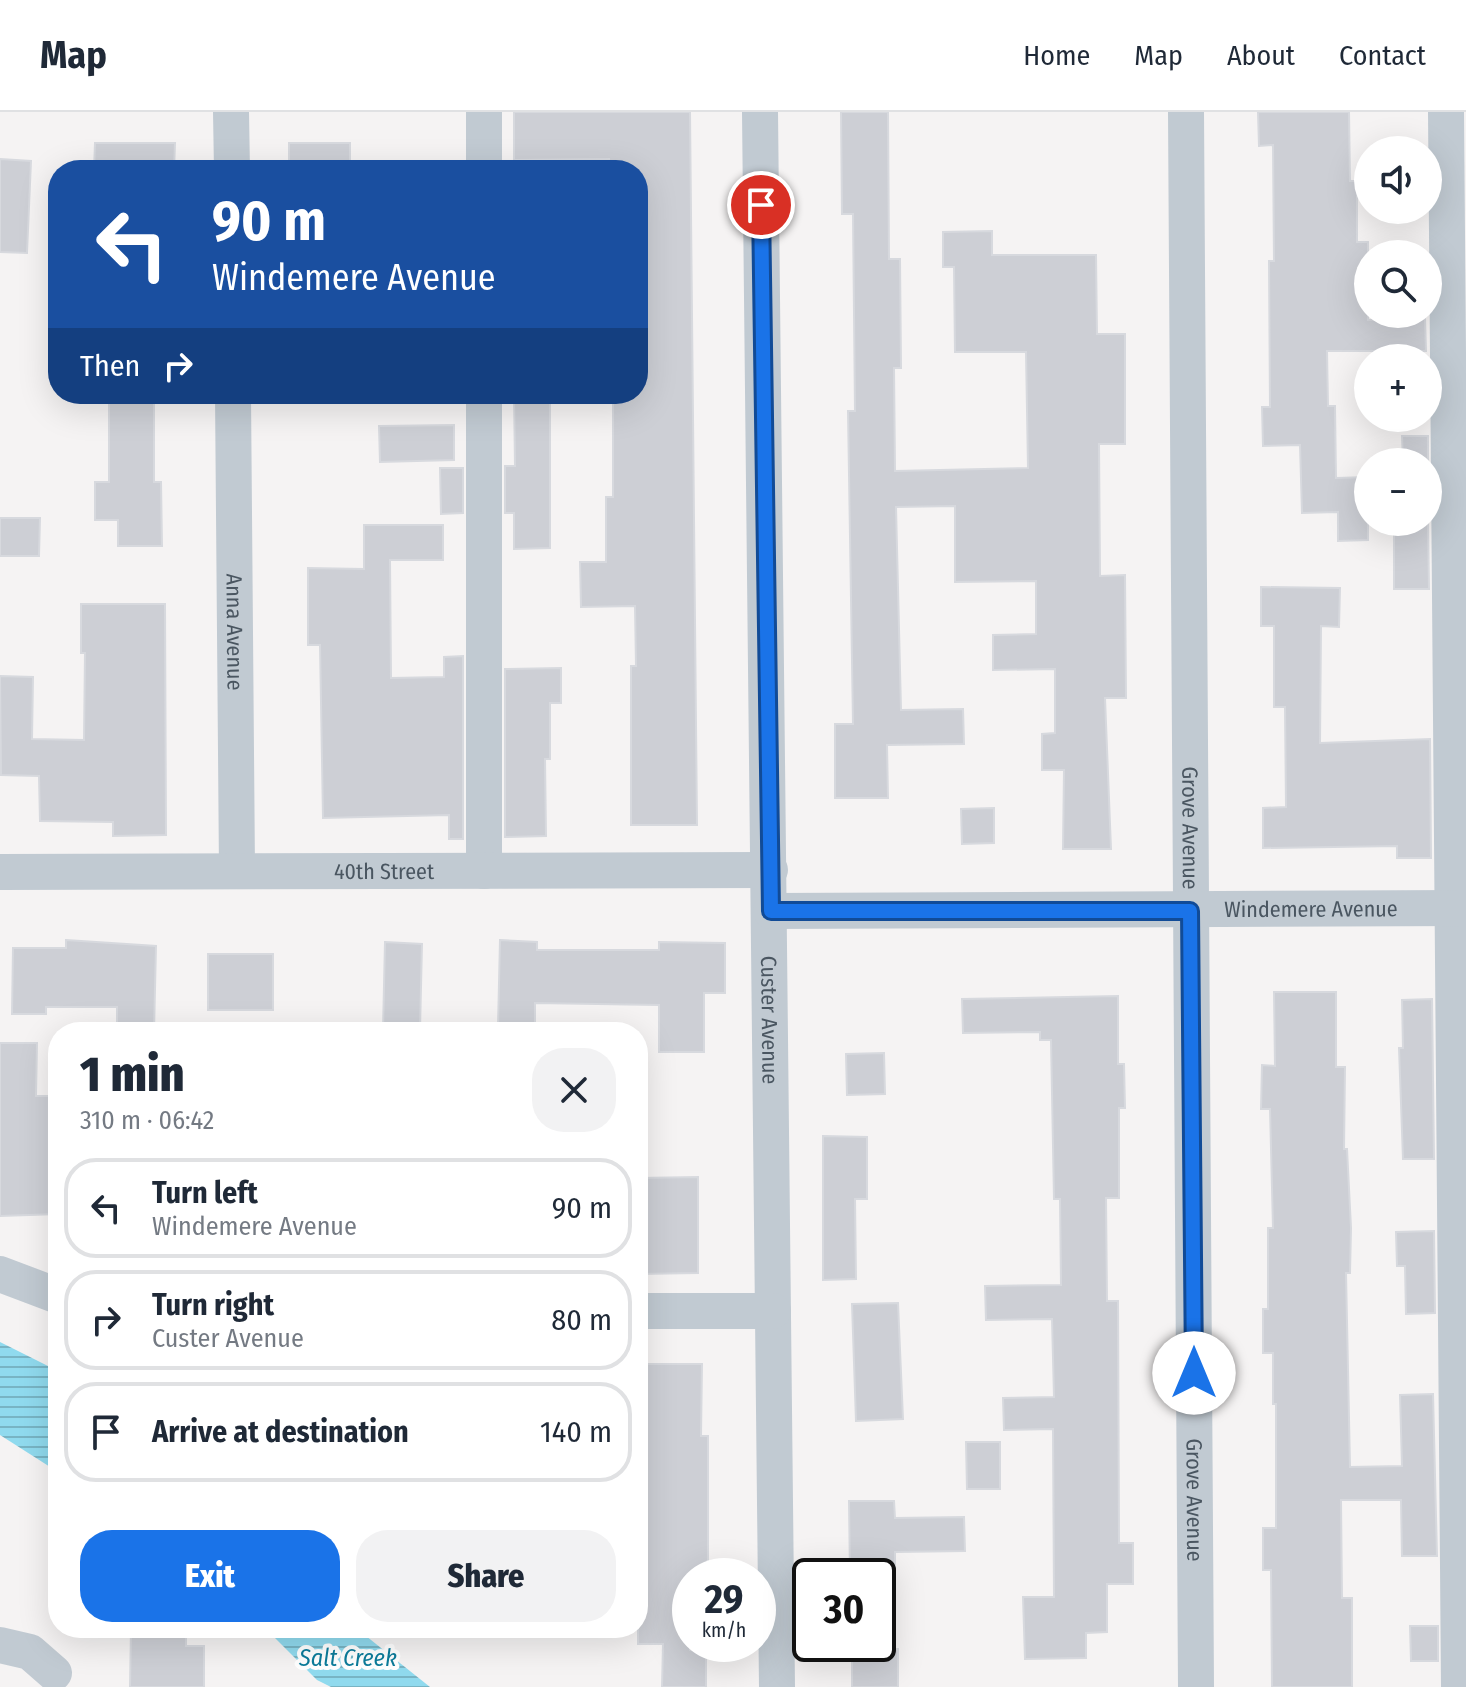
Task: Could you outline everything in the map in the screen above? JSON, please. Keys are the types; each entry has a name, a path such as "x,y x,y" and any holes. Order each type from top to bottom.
{"street":[{"path":"231,112 232,160"},
{"path":"484,112 484,160"},
{"name":"Custer Avenue","path":"760,112 777,1687"},
{"name":"Grove Avenue","path":"1186,112 1196,1687"},
{"path":"1446,112 1459,908 1459,1687"},
{"name":"Anna Avenue","path":"233,404 237,871"},
{"path":"484,404 484,871"},
{"name":"40th Street","path":"0,872 770,870"},
{"name":"Windemere Avenue","path":"771,911 1459,908"},
{"path":"0,1274 48,1292"},
{"path":"648,1311 773,1311"},
{"path":"0,1645 30,1652 54,1673"}],"water":[{"path":"0,1342 48,1366 48,1466 0,1435"},
{"name":"Salt Creek","path":"275,1638 369,1638 430,1687 331,1687 317,1680"}],"building":[{"path":"514,112 690,112 697,825 631,825 631,666 636,666 635,606 581,607 580,562 606,562 606,497 613,497 613,404 648,404 648,160 514,160"},
{"path":"841,112 888,112 889,259 900,259 901,368 894,368 895,471 1028,468 1026,352 955,352 954,267 943,267 943,232 992,231 992,255 1096,255 1097,334 1125,334 1125,444 1099,444 1100,576 1125,575 1126,698 1105,698 1111,849 1063,849 1064,770 1042,770 1042,734 1055,733 1055,669 993,670 993,635 1036,634 1036,581 955,582 955,506 896,507 901,710 963,709 964,744 887,745 888,798 835,798 835,724 853,724 848,411 855,411 853,214 842,214"},
{"path":"1258,112 1349,112 1350,181 1354,181 1354,224 1357,224 1357,240 1354,240 1354,328 1425,328 1426,344 1354,344 1354,351 1327,351 1328,406 1335,406 1336,478 1354,477 1354,536 1368,536 1368,540 1338,541 1338,512 1302,513 1300,445 1263,446 1262,407 1270,407 1269,261 1274,261 1273,145 1259,146"},
{"path":"95,143 175,143 174,160 94,160"},
{"path":"289,143 350,143 350,160 289,160"},
{"path":"0,159 31,161 27,253 0,252"},
{"path":"109,404 154,404 154,482 161,482 162,546 118,546 118,520 95,520 95,482 109,482"},
{"path":"514,404 550,404 550,548 514,549 514,513 505,513 505,466 515,466"},
{"path":"454,425 454,460 380,462 379,426"},
{"path":"1402,436 1428,436 1428,448 1402,448"},
{"path":"440,468 463,468 463,513 441,514"},
{"path":"0,518 40,518 39,556 0,556"},
{"path":"364,525 443,525 443,560 390,560 391,678 444,677 444,657 463,656 463,839 449,839 449,815 323,818 320,645 308,645 308,568 364,569"},
{"path":"1394,536 1428,536 1429,589 1394,589"},
{"path":"1261,587 1340,588 1339,627 1321,626 1320,743 1430,739 1431,858 1397,858 1397,846 1263,848 1263,808 1286,807 1285,707 1274,707 1274,626 1261,626"},
{"path":"81,604 165,604 166,835 113,836 113,822 40,821 39,776 1,775 0,676 33,677 32,739 84,740 85,653 81,653"},
{"path":"561,668 561,703 550,703 550,759 545,759 546,836 505,837 505,669"},
{"path":"994,808 994,843 962,844 961,809"},
{"path":"66,940 156,946 154,1022 117,1022 117,1007 46,1007 46,1014 12,1014 13,948 66,948"},
{"path":"500,940 537,942 537,950 659,950 659,942 725,943 725,993 704,993 704,1052 659,1052 659,1005 535,1003 535,1022 498,1022"},
{"path":"385,942 422,944 420,1022 383,1022"},
{"path":"208,954 273,954 273,1010 208,1010"},
{"path":"1274,992 1336,992 1336,1067 1345,1067 1344,1149 1347,1149 1351,1228 1350,1273 1346,1273 1350,1467 1402,1466 1400,1395 1433,1394 1437,1556 1402,1556 1401,1500 1341,1500 1342,1598 1352,1598 1352,1687 1272,1687 1271,1570 1263,1570 1263,1528 1276,1528 1276,1404 1273,1404 1273,1353 1263,1353 1263,1309 1268,1309 1268,1228 1273,1228 1270,1109 1261,1109 1262,1065 1275,1066"},
{"path":"1118,996 1118,1064 1124,1064 1125,1108 1119,1108 1119,1198 1106,1198 1107,1301 1118,1301 1119,1543 1133,1543 1133,1584 1107,1584 1107,1632 1086,1633 1086,1658 1025,1659 1023,1597 1054,1597 1053,1429 1004,1430 1003,1398 1054,1397 1052,1319 986,1320 985,1286 1061,1285 1060,1199 1054,1199 1051,1040 1040,1040 1040,1032 963,1033 962,999"},
{"path":"1432,999 1434,1159 1403,1159 1399,1048 1403,1048 1402,1000"},
{"path":"0,1043 37,1043 36,1096 48,1096 48,1214 0,1216"},
{"path":"884,1053 885,1094 847,1095 846,1054"},
{"path":"823,1136 867,1137 867,1199 855,1199 856,1279 823,1280"},
{"path":"698,1177 698,1273 648,1274 648,1178"},
{"path":"1434,1231 1435,1313 1406,1314 1405,1266 1397,1266 1396,1232"},
{"path":"898,1303 903,1419 856,1421 852,1304"},
{"path":"648,1364 702,1364 701,1436 708,1436 708,1558 672,1558 672,1662 706,1662 706,1687 662,1687 663,1644 638,1644 638,1638 648,1638"},
{"path":"966,1442 1000,1442 1000,1489 967,1489"},
{"path":"849,1501 894,1501 895,1518 964,1517 965,1551 895,1552 895,1558 850,1558"},
{"path":"1410,1626 1438,1626 1438,1661 1411,1661"},
{"path":"131,1638 186,1638 186,1646 204,1646 204,1687 130,1687"},
{"path":"896,1649 898,1687 852,1687 852,1662 896,1662"}],"route":[{"path":"761,205 771,911 1190,911 1194,1373"}]}
